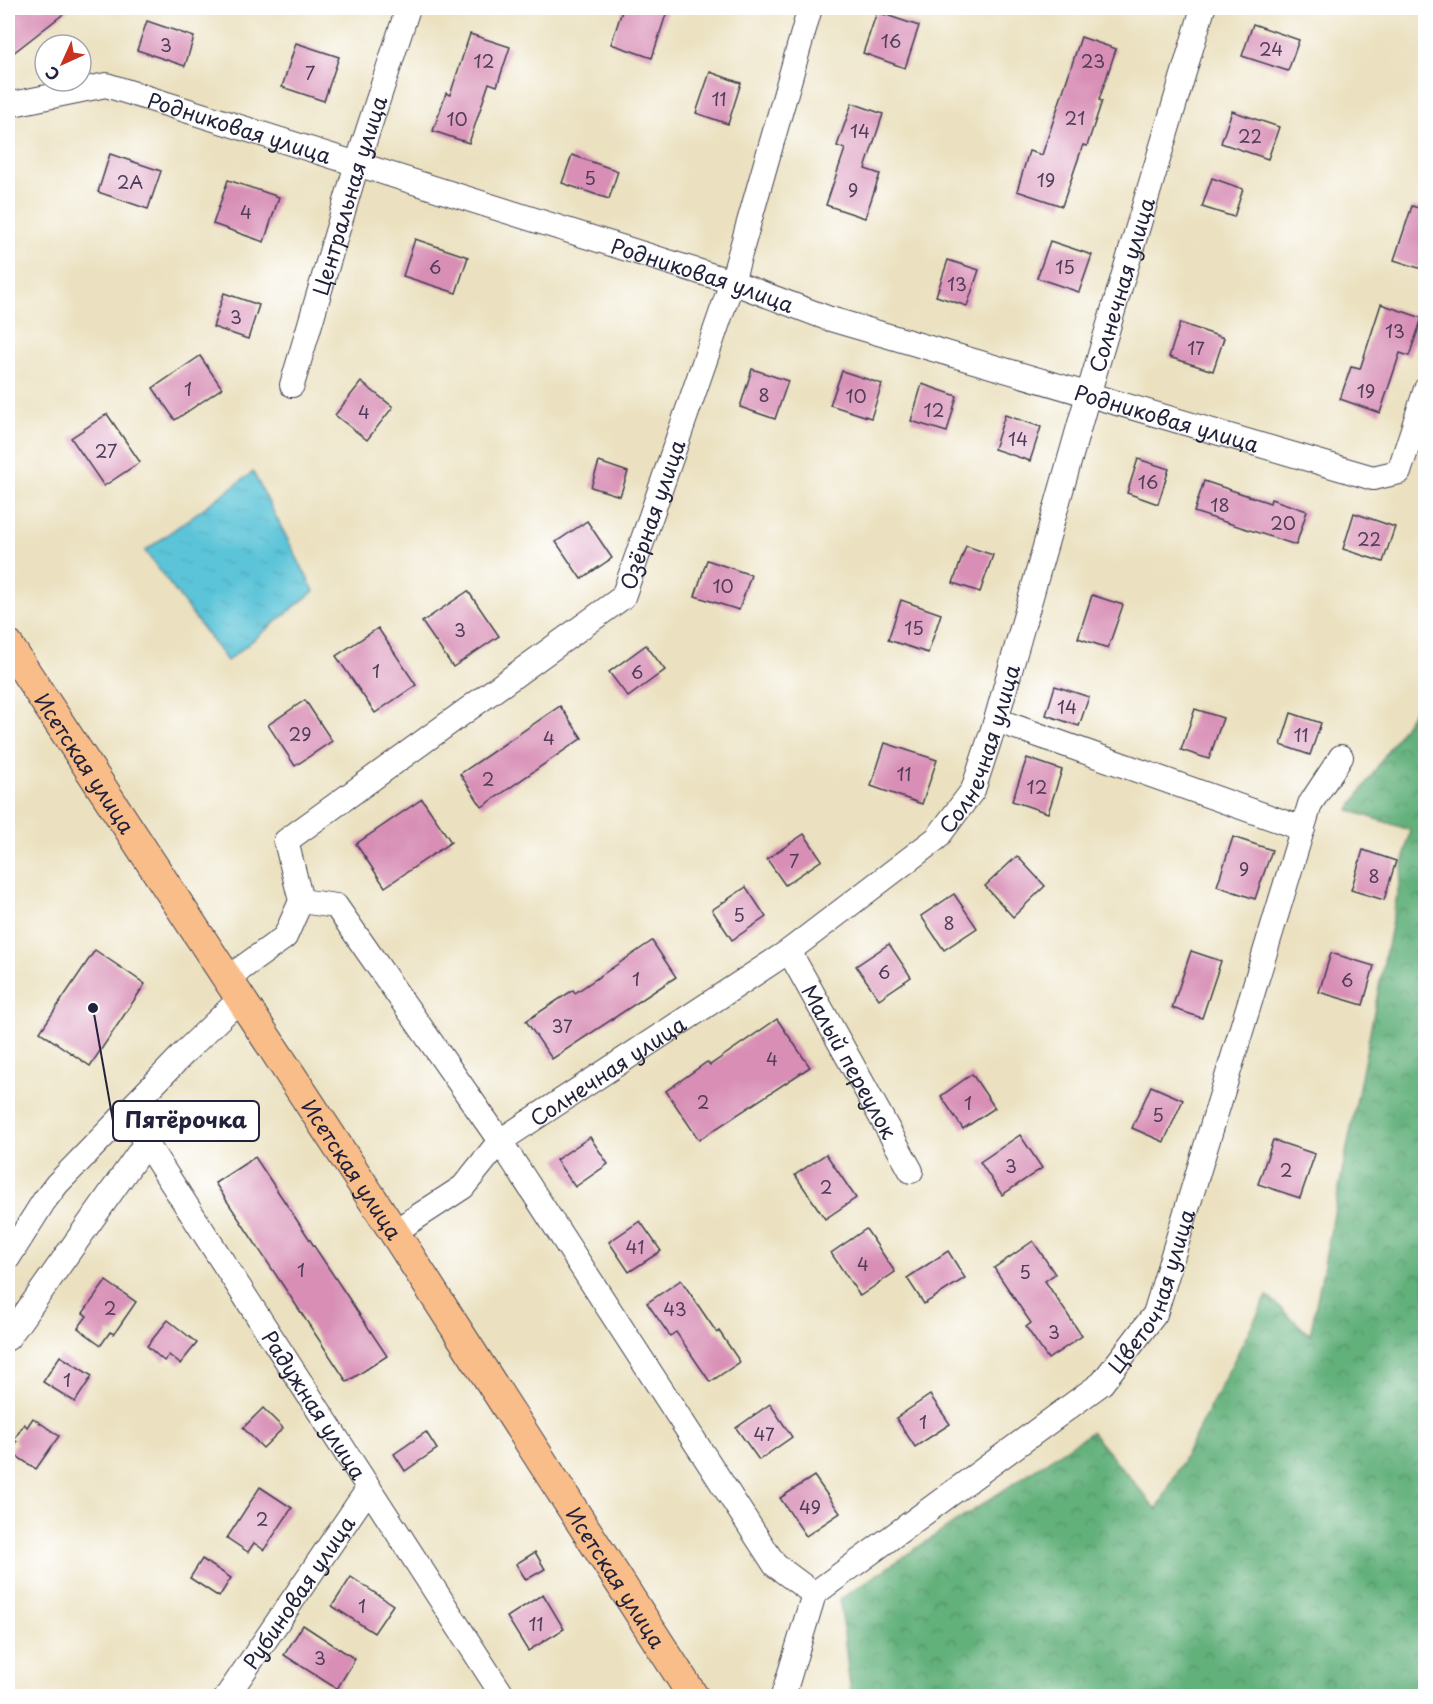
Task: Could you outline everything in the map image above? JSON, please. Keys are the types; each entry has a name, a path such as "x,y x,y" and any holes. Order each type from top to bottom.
{"main road":[{"name":"Исетская улица","path":"8,645 394,1232 693,1696"}],"street":[{"name":"Центральная улица","path":"292,385 357,164 408,8"},
{"name":"Озёрная улица","path":"301,902 286,841 623,597 732,282 810,8"},
{"name":"Солнечная улица","path":"394,1232 463,1187 500,1140 789,951 936,838 973,790 996,720 1088,395 1203,8"},
{"name":"Родниковая улица","path":"8,105 106,85 732,282 827,318 1373,478 1400,472 1425,389"},
{"path":"996,720 1303,829"},
{"name":"Цветочная улица","path":"814,1594 1102,1383 1155,1314 1310,804 1341,757"},
{"path":"8,1258 44,1200 189,1047 234,988 285,937 301,902 336,906 500,1140 775,1565 814,1594 783,1696"},
{"name":"Малый переулок","path":"789,951 911,1171"},
{"name":"Радужная улица","path":"126,1112 503,1696"},
{"path":"8,1338 146,1143"},
{"name":"Рубиновая улица","path":"227,1696 369,1488"}],"green space":[{"path":"1425,694 1425,1696 851,1696 840,1599 1091,1432 1157,1510 1267,1296 1310,1335 1410,830 1349,810"}],"water":[{"path":"253,472 314,591 227,661 145,551"}],"building":[{"path":"8,8 71,8 39,33 33,33 33,38 8,57"},
{"path":"623,8 657,8 667,11 652,58 611,44"},
{"path":"877,12 919,26 905,68 863,53"},
{"path":"147,21 194,37 185,66 137,50"},
{"path":"1253,24 1299,40 1288,71 1242,56"},
{"path":"470,34 510,47 497,86 489,83 469,143 433,131 446,93 450,95"},
{"path":"1081,37 1116,49 1087,146 1083,145 1062,206 1017,191 1029,151 1042,155"},
{"path":"296,43 339,57 324,101 282,87"},
{"path":"710,72 741,83 728,124 696,113"},
{"path":"852,103 883,114 865,169 880,174 865,218 826,205 845,149 837,146"},
{"path":"1232,111 1279,127 1268,159 1221,143"},
{"path":"110,154 161,171 148,209 98,192"},
{"path":"572,155 618,171 609,199 562,183"},
{"path":"1212,178 1243,189 1234,217 1202,207"},
{"path":"228,180 279,197 264,242 213,224"},
{"path":"1412,206 1425,210 1425,270 1394,260"},
{"path":"415,239 468,257 456,293 403,276"},
{"path":"1050,241 1092,255 1079,292 1037,278"},
{"path":"948,260 979,270 967,306 936,296"},
{"path":"224,293 259,305 248,339 213,327"},
{"path":"1381,304 1422,318 1409,356 1400,353 1380,413 1340,399 1351,367 1360,369"},
{"path":"1180,323 1224,338 1213,371 1169,357"},
{"path":"200,356 222,388 175,420 153,388"},
{"path":"752,369 788,381 775,419 740,407"},
{"path":"842,371 882,384 871,418 830,405"},
{"path":"361,382 393,407 367,440 335,415"},
{"path":"922,384 957,396 947,432 911,421"},
{"path":"107,414 140,462 104,486 71,438"},
{"path":"1005,415 1041,427 1030,461 994,449"},
{"path":"1138,459 1169,469 1158,504 1127,493"},
{"path":"599,462 628,472 620,496 591,487"},
{"path":"1204,481 1270,503 1271,499 1307,511 1296,545 1194,512"},
{"path":"1354,513 1395,527 1383,562 1343,549"},
{"path":"587,521 612,558 581,579 556,542"},
{"path":"966,546 993,555 980,592 953,583"},
{"path":"707,560 751,575 739,610 695,596"},
{"path":"468,591 499,636 453,667 422,622"},
{"path":"1092,595 1123,605 1108,648 1078,638"},
{"path":"901,600 941,614 928,653 888,640"},
{"path":"378,628 416,685 375,713 336,656"},
{"path":"646,645 665,670 628,697 609,672"},
{"path":"1055,686 1089,697 1079,726 1046,715"},
{"path":"305,700 332,741 295,766 268,725"},
{"path":"560,706 582,738 482,807 460,774"},
{"path":"1195,709 1223,718 1209,759 1181,750"},
{"path":"1291,713 1321,723 1310,755 1281,745"},
{"path":"885,743 937,760 922,804 871,786"},
{"path":"1027,758 1062,770 1048,813 1012,801"},
{"path":"422,799 451,842 385,887 356,844"},
{"path":"804,834 822,860 785,885 767,859"},
{"path":"1233,837 1272,850 1255,899 1217,886"},
{"path":"1363,850 1396,861 1384,900 1351,890"},
{"path":"1017,856 1045,886 1013,917 985,886"},
{"path":"746,887 766,917 732,940 712,910"},
{"path":"954,894 977,928 944,950 921,916"},
{"path":"652,941 676,977 552,1059 526,1021 573,990 575,993"},
{"path":"889,944 911,977 879,999 856,966"},
{"path":"95,950 145,984 90,1066 40,1032"},
{"path":"1191,951 1221,961 1202,1018 1172,1008"},
{"path":"1331,953 1374,966 1363,1005 1319,992"},
{"path":"777,1019 810,1067 699,1140 666,1091 707,1062 710,1065"},
{"path":"972,1074 995,1108 963,1129 941,1096"},
{"path":"1151,1086 1183,1100 1164,1142 1132,1128"},
{"path":"1020,1135 1042,1168 1002,1195 980,1162"},
{"path":"590,1137 608,1164 575,1187 556,1160"},
{"path":"1273,1140 1315,1154 1300,1198 1258,1184"},
{"path":"826,1154 856,1198 825,1219 795,1175"},
{"path":"255,1157 387,1356 347,1382 215,1183"},
{"path":"640,1221 661,1251 629,1272 609,1242"},
{"path":"866,1229 895,1272 860,1296 831,1253"},
{"path":"1033,1241 1055,1274 1045,1281 1082,1336 1048,1359 1026,1327 1031,1323 994,1268"},
{"path":"948,1251 965,1278 924,1304 907,1278"},
{"path":"681,1280 740,1362 710,1382 676,1332 670,1336 647,1303"},
{"path":"106,1281 136,1302 114,1334 110,1332 101,1345 78,1328 87,1316 83,1313"},
{"path":"168,1320 197,1343 180,1364 169,1355 164,1361 147,1346"},
{"path":"60,1356 92,1376 75,1402 43,1382"},
{"path":"930,1395 950,1424 915,1447 896,1418"},
{"path":"770,1404 792,1437 759,1460 736,1428"},
{"path":"263,1408 283,1428 263,1448 243,1428"},
{"path":"33,1418 59,1436 36,1469 10,1452 24,1424 27,1427"},
{"path":"426,1432 437,1449 405,1471 394,1454"},
{"path":"814,1476 840,1513 806,1536 780,1498"},
{"path":"260,1487 292,1508 264,1550 254,1543 248,1552 227,1538"},
{"path":"535,1552 545,1569 526,1580 516,1564"},
{"path":"202,1559 231,1578 219,1597 190,1578"},
{"path":"351,1577 393,1605 374,1633 332,1606"},
{"path":"543,1594 564,1629 528,1651 507,1617"},
{"path":"303,1625 355,1659 337,1689 284,1655"}],"place":[{"name":"Пятёрочка","path":"93,1008"}]}
